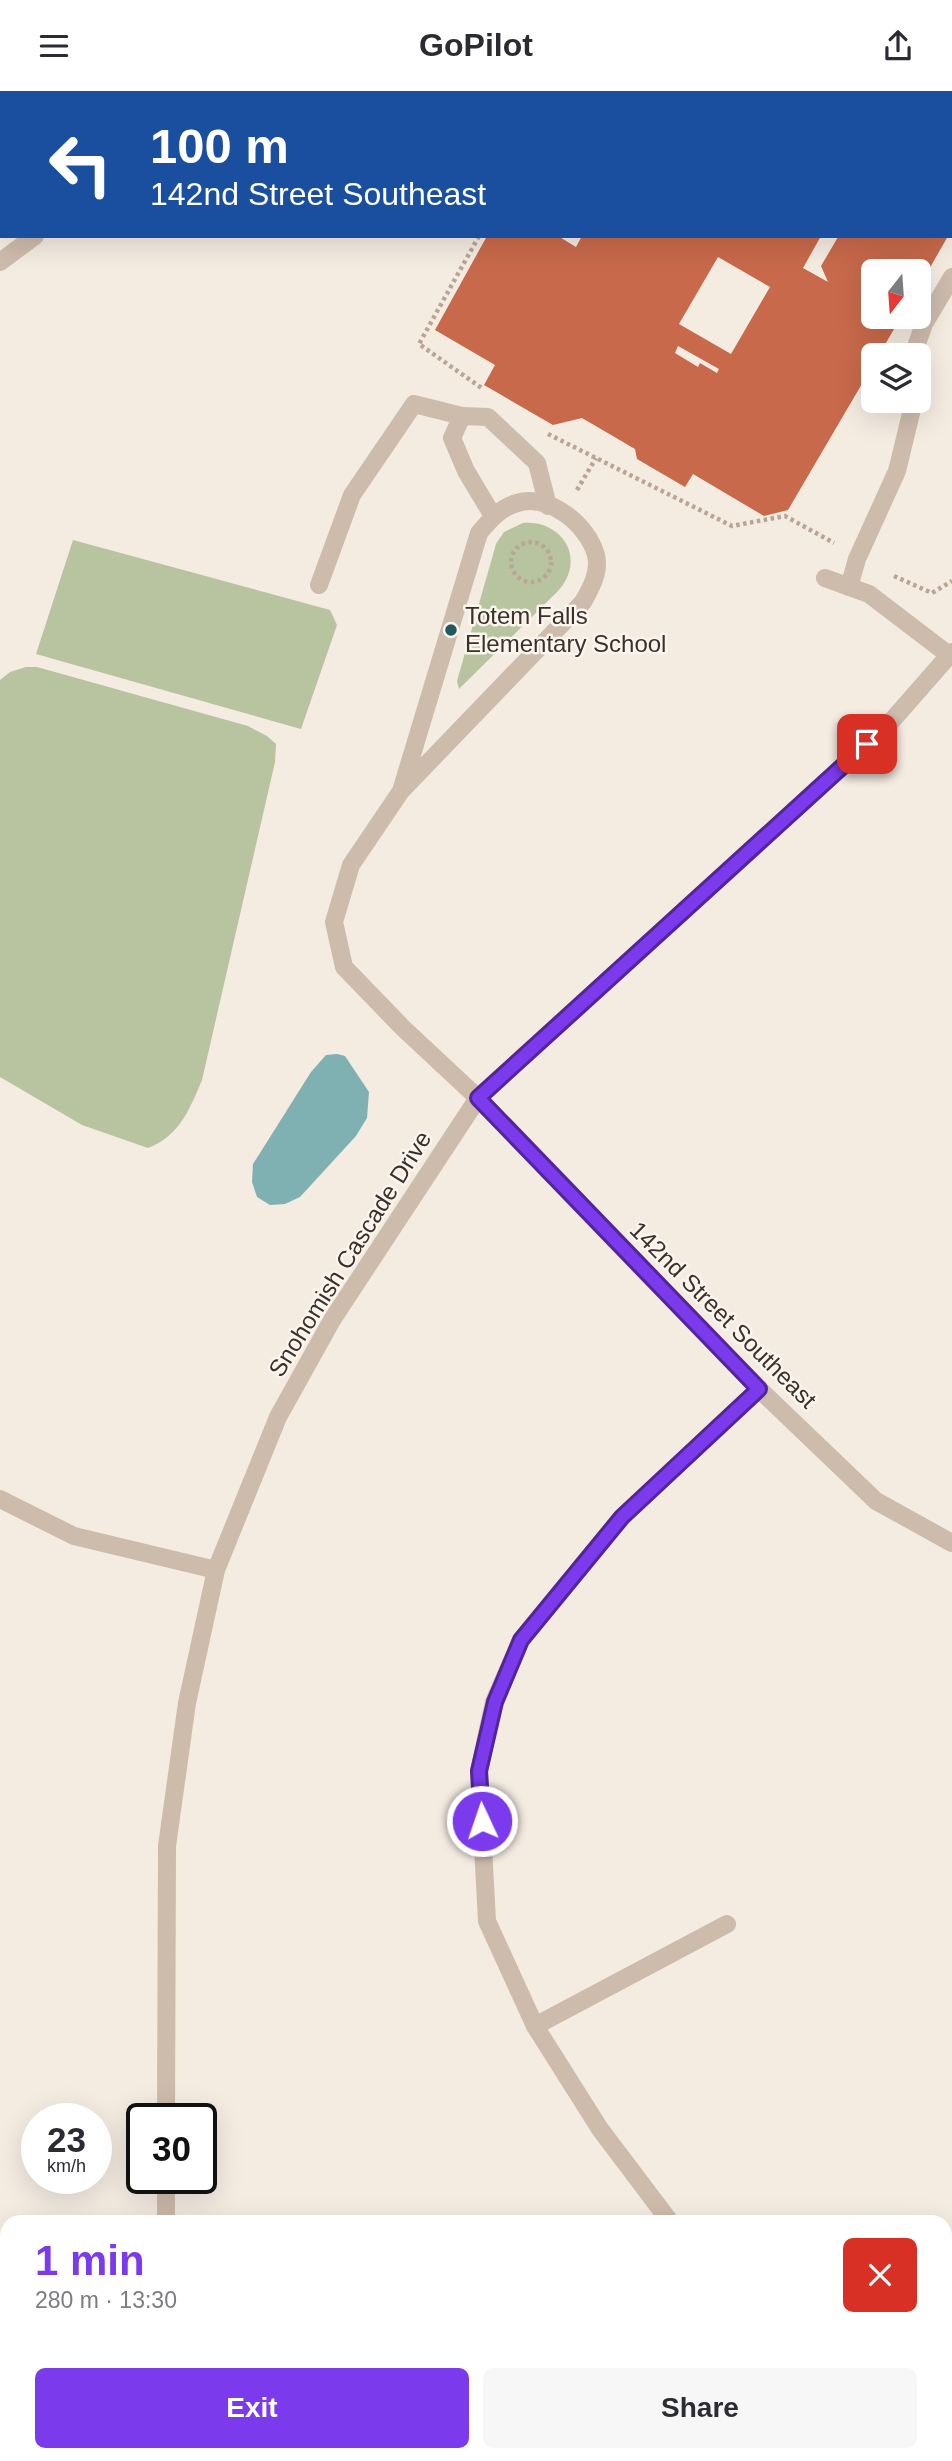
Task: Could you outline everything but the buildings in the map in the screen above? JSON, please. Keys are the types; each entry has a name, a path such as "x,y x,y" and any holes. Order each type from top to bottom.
{"street":[{"path":"0,262 32,238"},
{"path":"917,343 924,324 952,277"},
{"path":"319,585 352,495 414,404 462,416 488,417 537,463 548,506"},
{"path":"849,587 858,557 897,471 911,413"},
{"path":"462,416 452,438 466,471 494,516"},
{"path":"537,501 569,516 580,527 596,557 592,588 583,602 401,791 479,533 504,508 520,502 537,501"},
{"path":"825,578 869,594 950,653"},
{"name":"Snohomish Cascade Drive","path":"166,2103 167,1846 187,1703 216,1570 278,1417 332,1320 478,1098 888,725 950,653"},
{"name":"142nd Street Southeast","path":"401,791 351,865 334,922 344,967 403,1028 478,1098 759,1389 876,1501 952,1543"},
{"path":"665,2215 600,2129 536,2026 487,1921 479,1771 495,1702 521,1640 622,1517 759,1389"},
{"path":"0,1499 74,1536 216,1570"},
{"path":"536,2026 727,1924"},
{"path":"166,2194 166,2215"}],"path":[{"path":"478,238 419,344 486,392"},
{"path":"543,432 732,526 785,516 903,581 932,593 952,581"},
{"path":"531,542 548,550 551,563 547,575 535,582 517,576 511,564 514,552 524,543 531,542"}],"green space":[{"path":"523,523 550,528 560,535 570,556 566,580 459,689 457,681 496,544 504,532"},
{"path":"73,540 330,610 337,625 301,729 36,654"},
{"path":"37,667 248,726 276,744 275,762 202,1080 188,1111 176,1129 148,1148 82,1125 0,1077 0,680 10,672"}],"water":[{"path":"326,1055 345,1056 369,1092 367,1118 356,1136 300,1197 285,1204 270,1205 257,1197 252,1182 253,1164 311,1072"}],"place":[{"name":"Totem Falls Elementary School","path":"451,630"}],"route":[{"path":"482,1821 479,1771 495,1702 521,1640 622,1517 759,1389 478,1098 867,744"}]}
